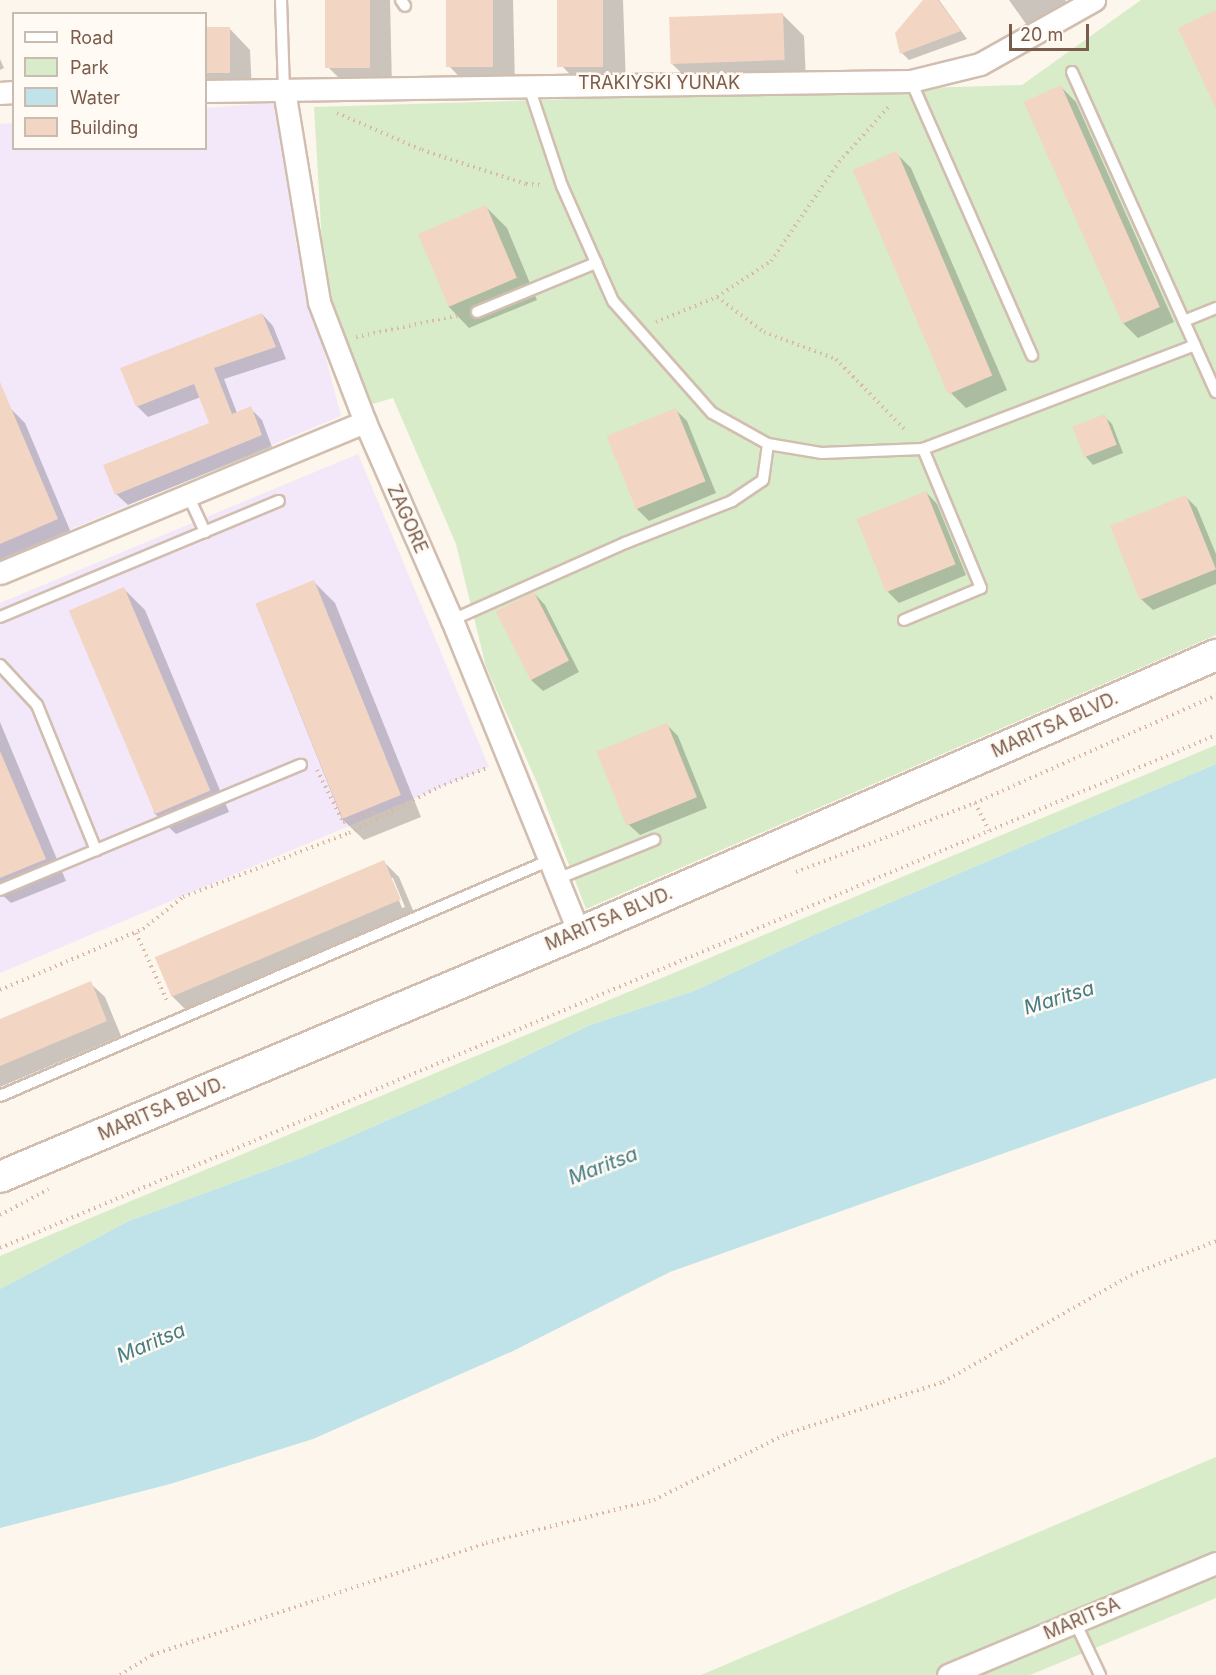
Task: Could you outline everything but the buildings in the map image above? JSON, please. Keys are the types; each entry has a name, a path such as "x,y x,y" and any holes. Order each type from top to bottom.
{"street":[{"name":"TRAKIYSKI YUNAK","path":"207,91 527,84 911,81 980,64 1094,0"},
{"name":"ZAGORE","path":"284,90 319,302 365,422 452,620 579,933"},
{"path":"0,573 365,422"},
{"name":"MARITSA BLVD.","path":"0,1177 579,933 1216,655"},
{"name":"MARITSA","path":"948,1675 1216,1563"}],"lane":[{"path":"281,0 284,90"},
{"path":"1072,72 1216,392"},
{"path":"911,81 1032,355"},
{"path":"527,84 562,186 613,301 712,413 768,444 822,453 923,449 1195,345"},
{"path":"477,312 596,263"},
{"path":"1184,321 1216,308"},
{"path":"452,620 625,543 732,501 763,480 768,444"},
{"path":"904,620 981,588 923,449"},
{"path":"188,495 205,532"},
{"path":"0,617 279,501"},
{"path":"0,665 38,705 96,850"},
{"path":"0,890 301,765"},
{"path":"0,1096 176,1021 553,869 654,840"},
{"path":"1075,1622 1100,1675"}],"path":[{"path":"638,330 717,297 771,261 839,162 911,81"},
{"path":"327,109 422,150 526,184 562,186"},
{"path":"717,297 764,332 836,359 923,449"},
{"path":"334,342 477,312"},
{"path":"0,1248 1216,735"},
{"path":"0,990 136,933 183,897 380,819 439,787 508,760"},
{"path":"301,765 309,761 316,766 343,822 374,812 380,819"},
{"path":"975,803 989,831"},
{"path":"136,933 176,1021"},
{"path":"120,1675 152,1655 486,1543 654,1500 786,1434 943,1382 1131,1275 1216,1241"}],"shaded area":[{"path":"281,102 296,243 341,416 0,559 0,124 12,123 12,150 207,150 207,108"},
{"path":"358,454 489,767 0,973 0,603"}],"green space":[{"path":"1141,0 1216,0 1216,635 586,909 538,785 486,667 456,544 393,398 359,408 325,295 314,107 1022,85"},
{"path":"1216,745 1216,764 814,935 694,991 590,1025 448,1094 303,1157 129,1221 0,1289 0,1256"},
{"path":"1216,1457 1216,1598 1030,1675 701,1675"}],"water":[{"name":"Maritsa","path":"1216,764 1216,1078 670,1272 513,1351 313,1439 170,1484 0,1528 0,1289 129,1221 303,1157 448,1094 590,1025 694,991 814,935"}]}
